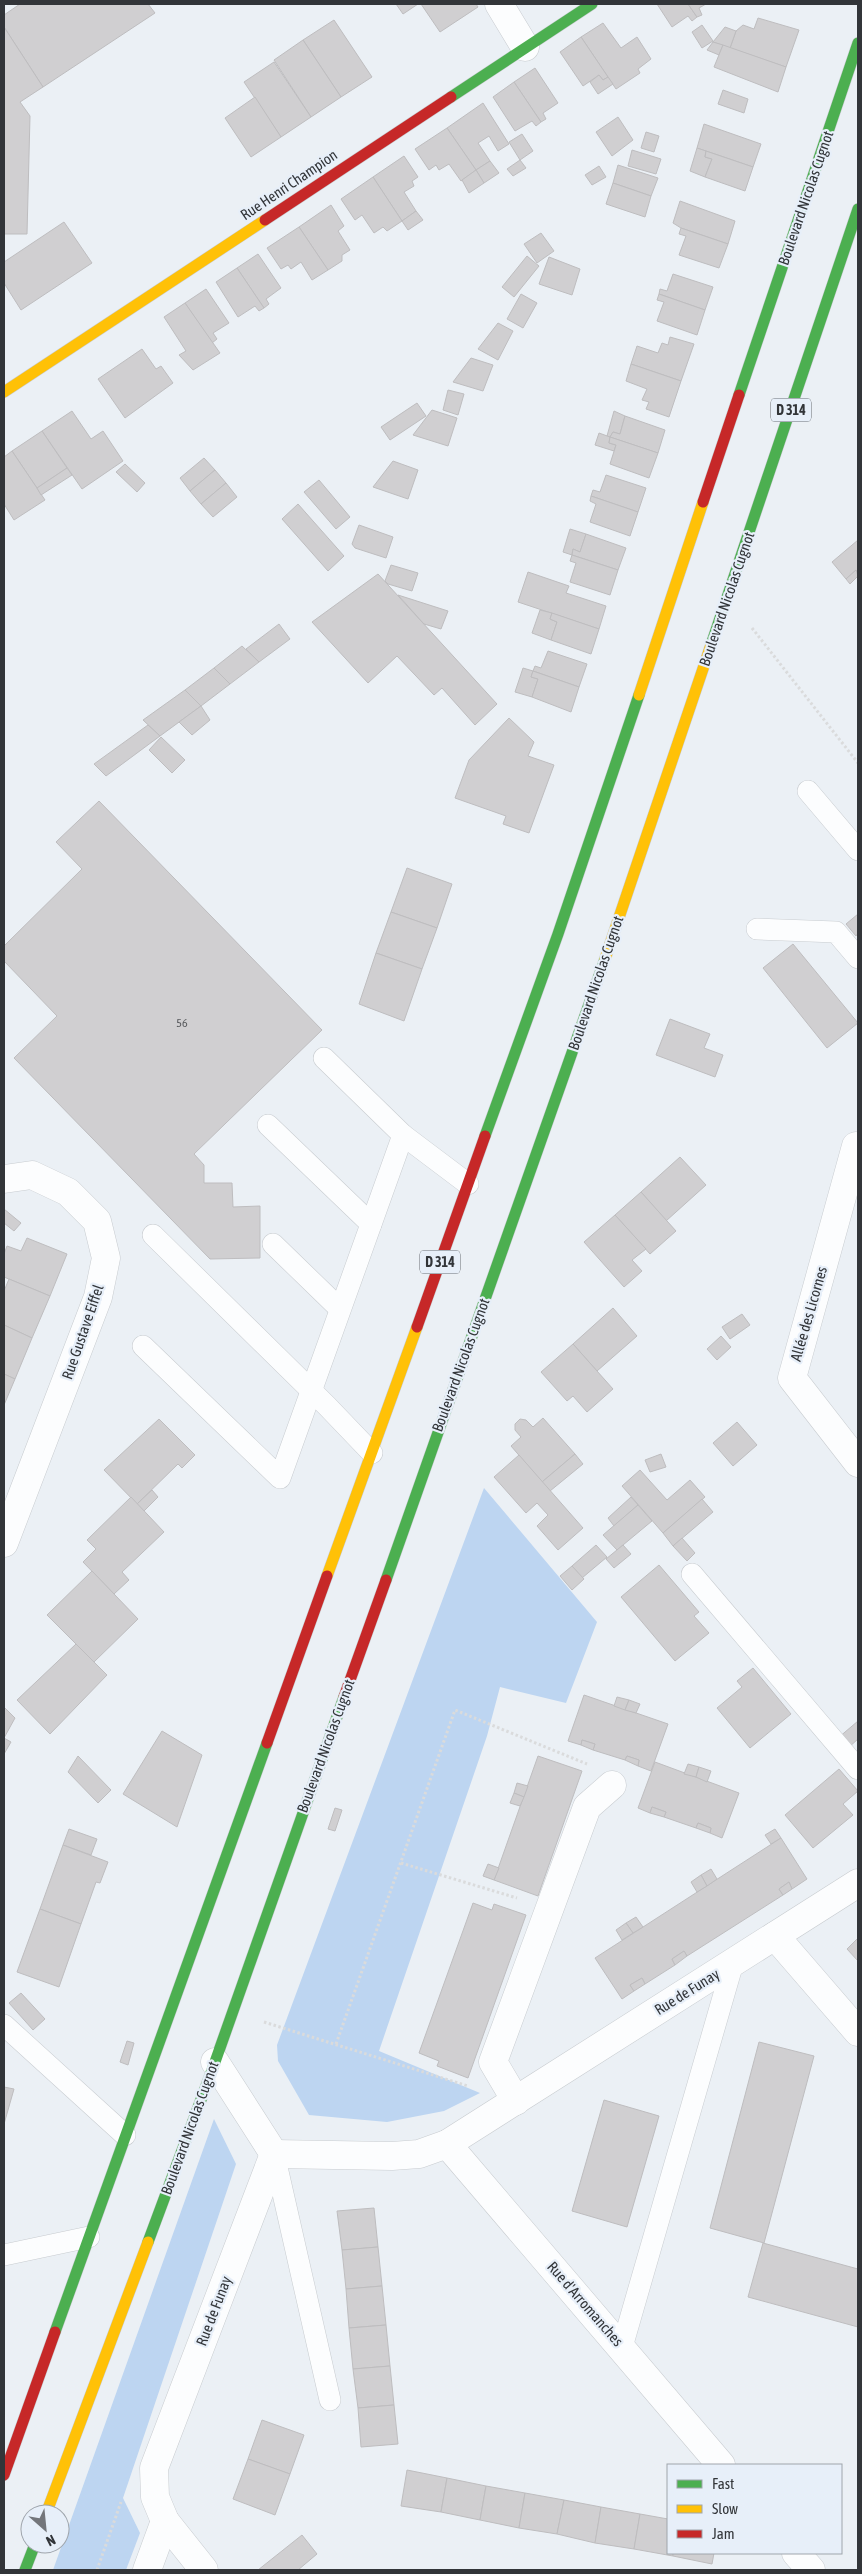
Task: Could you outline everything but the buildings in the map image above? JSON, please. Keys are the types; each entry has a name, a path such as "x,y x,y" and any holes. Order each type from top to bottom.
{"main road":[{"name":"Rue Henri Champion","path":"4,392 592,4"},
{"name":"Boulevard Nicolas Cugnot","path":"5,2468 558,934 858,44"},
{"name":"Boulevard Nicolas Cugnot","path":"50,2504 215,2062 609,948 858,209"},
{"path":"25,2570 31,2554"}],"street":[{"path":"499,4 525,47"},
{"name":"Allée des Licornes","path":"856,1146 792,1378 858,1463"},
{"name":"Rue Gustave Eiffel","path":"4,1179 32,1175 68,1192 97,1221 106,1258 98,1297 4,1543"},
{"path":"516,2101 493,2062 587,1806 612,1785"},
{"name":"Rue de Funay","path":"154,2468 274,2154 392,2156 419,2154 447,2144 858,1883"},
{"path":"776,1936 858,2032"},
{"path":"215,2062 274,2154"},
{"name":"Rue d'Arromanches","path":"447,2144 721,2464"},
{"path":"154,2468 154,2497 165,2520 204,2570"},
{"path":"147,2570 165,2520"},
{"path":"797,2554 811,2570"}],"lane":[{"path":"808,791 858,850"},
{"path":"758,929 836,932 858,958"},
{"path":"324,1058 402,1135 468,1184"},
{"path":"268,1125 371,1224"},
{"path":"143,1346 280,1478 402,1135"},
{"path":"153,1235 372,1453"},
{"path":"273,1244 340,1309"},
{"path":"692,1574 858,1769"},
{"path":"622,2347 733,1963"},
{"path":"4,2025 126,2135"},
{"path":"274,2154 330,2400"},
{"path":"4,2255 89,2238"}],"path":[{"path":"723,611 750,625 858,763"},
{"path":"336,2044 455,1710 603,1770 612,1785"},
{"path":"401,1863 549,1908"},
{"path":"232,2012 516,2101"},
{"path":"97,2570 123,2498 154,2468"}],"shaded area":[{"path":"484,1488 597,1622 566,1703 500,1687 487,1736 379,2051 480,2093 444,2111 387,2122 309,2115 278,2061 277,2045"},
{"path":"214,2119 236,2164 123,2498 140,2533 126,2570 53,2570 59,2554 70,2554 70,2522"}],"traffic: fast":[{"path":"451,97 592,4"},
{"path":"739,395 858,43"},
{"path":"711,645 858,209"},
{"path":"485,1136 558,934 639,695"},
{"path":"386,1580 605,959"},
{"path":"148,2242 215,2062 344,1697"},
{"path":"55,2332 267,1743"},
{"path":"25,2570 31,2554"}],"traffic: slow":[{"path":"4,392 265,220"},
{"path":"639,695 703,502"},
{"path":"605,959 711,645"},
{"path":"327,1576 417,1327"},
{"path":"50,2504 148,2242"}],"traffic: jam":[{"path":"265,220 451,97"},
{"path":"703,502 739,395"},
{"path":"417,1327 485,1136"},
{"path":"267,1743 327,1576"},
{"path":"344,1697 386,1580"},
{"path":"4,2475 55,2332"}]}
